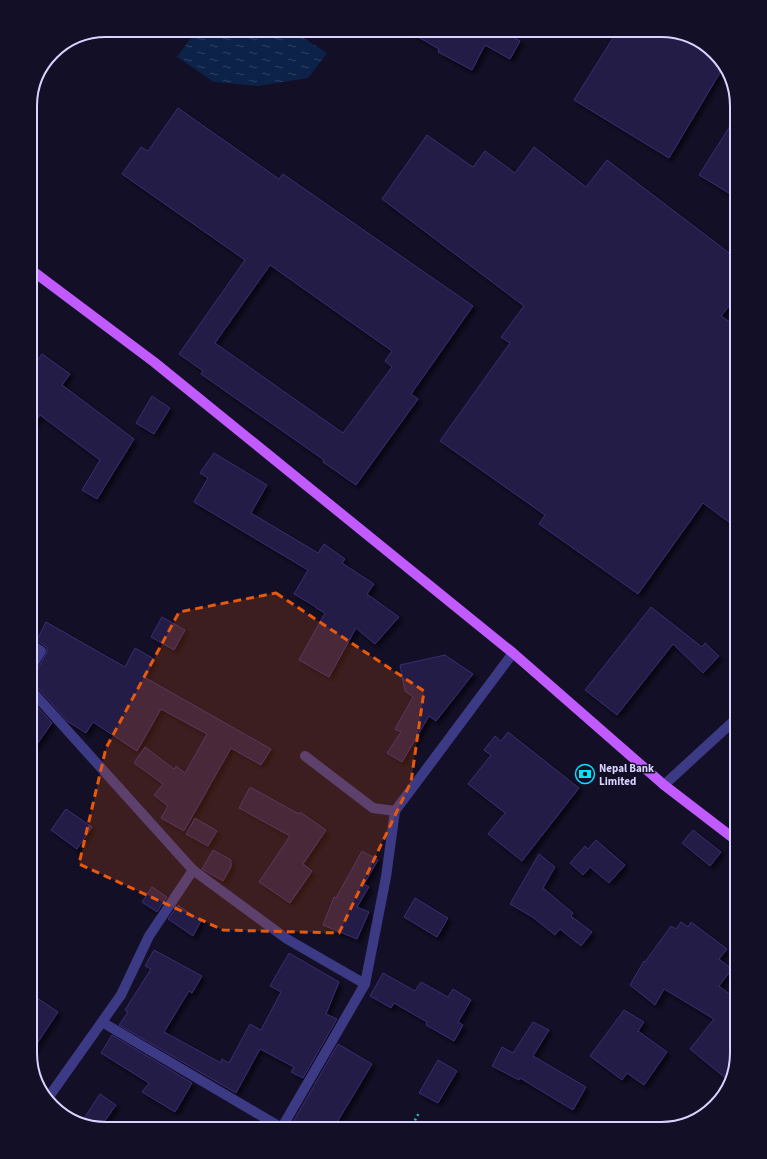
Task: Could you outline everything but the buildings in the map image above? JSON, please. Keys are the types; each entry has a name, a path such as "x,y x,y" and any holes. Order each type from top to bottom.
{"main road":[{"path":"37,274 154,362 513,654 664,785 730,835"}],"street":[{"path":"37,648 41,651 37,658"},
{"path":"286,1122 365,984 386,877 395,811 513,654"},
{"path":"37,697 193,870 288,939 365,984"},
{"path":"664,785 730,724"},
{"path":"305,756 372,808 395,811"},
{"path":"51,1094 121,995 149,936 193,870"},
{"path":"102,1022 270,1122"}],"path":[{"path":"414,1122 420,1113"}],"highlighted area":[{"path":"276,593 424,691 411,782 339,933 223,930 79,864 106,748 179,612"}],"water":[{"path":"192,37 302,37 327,53 308,78 258,86 214,82 177,57"}],"place":[{"name":"Nepal Bank Limited","path":"585,774"}]}
